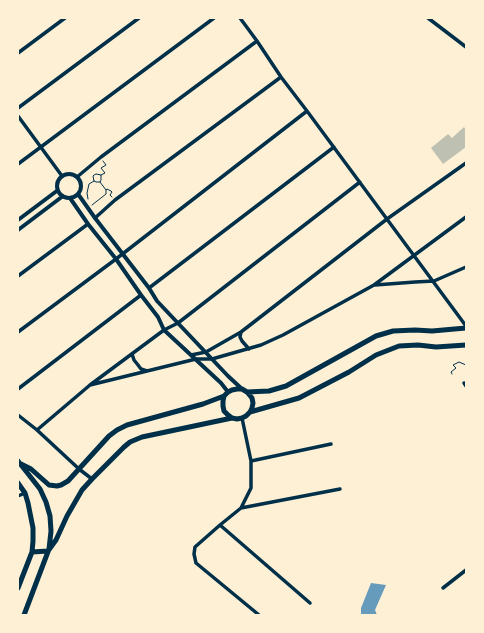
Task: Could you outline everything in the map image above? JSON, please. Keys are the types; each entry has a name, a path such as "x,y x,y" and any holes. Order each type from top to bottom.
{"main road":[{"path":"19,462 31,469 45,482 53,486 65,484 109,436 127,425 203,404 237,388 244,390 269,391 286,386 376,336 393,331 432,331 466,327"},
{"path":"250,412 299,398 349,372 376,355 399,346 418,345 436,347 466,345"},
{"path":"48,551 56,540 67,516 82,490 124,447 142,437 232,418 242,418 250,412 253,403 252,398 244,390"},
{"path":"226,394 223,401 224,411 232,418"},
{"path":"19,462 40,489 50,516 51,530 48,551 24,615"},
{"path":"18,483 25,493 33,528 32,552 18,588"},
{"path":"32,552 48,551"}],"street":[{"path":"18,53 65,18"},
{"path":"18,108 139,18"},
{"path":"18,164 214,18"},
{"path":"240,18 281,77 434,281 466,327"},
{"path":"428,18 466,47"},
{"path":"77,177 101,157 257,41"},
{"path":"95,218 114,200 281,77"},
{"path":"18,332 116,259 307,110"},
{"path":"18,116 62,176"},
{"path":"149,288 334,147"},
{"path":"191,355 206,352 242,332 387,219 466,163"},
{"path":"70,174 77,177 81,183 78,194 70,198 63,196 58,190 58,182 62,176 70,174"},
{"path":"37,430 90,385 164,330 178,323 360,182"},
{"path":"18,220 58,190"},
{"path":"78,194 149,288 157,301 212,359 244,390"},
{"path":"18,230 63,196"},
{"path":"70,198 158,316 164,330 221,383 226,394"},
{"path":"90,385 196,359 212,359 261,345 283,335 374,285 466,217"},
{"path":"18,276 88,224"},
{"path":"374,285 434,281 466,267"},
{"path":"18,389 141,295"},
{"path":"242,332 240,337 249,349"},
{"path":"132,354 138,365 147,371"},
{"path":"18,415 92,479"},
{"path":"242,418 251,461 251,488 242,508"},
{"path":"251,461 331,444"},
{"path":"259,615 196,563 194,554 195,547 242,508 340,489"},
{"path":"18,496 25,493"},
{"path":"220,525 310,603"},
{"path":"443,588 466,570"}],"path":[{"path":"100,182 101,175 105,173 101,168 106,165 101,157"},
{"path":"94,181 94,175 101,175"},
{"path":"94,181 100,182 106,190 106,194 92,205 87,196 89,184 94,181"},
{"path":"106,190 108,189 112,192 110,195"},
{"path":"106,194 110,195 114,200"},
{"path":"452,374 451,372 456,368 453,365 459,362 466,365"}],"water":[{"path":"371,583 386,585 375,610 377,615 361,615 361,608"}],"building":[{"path":"464,127 466,130 466,147 443,164 431,148 448,134 452,138"}]}
